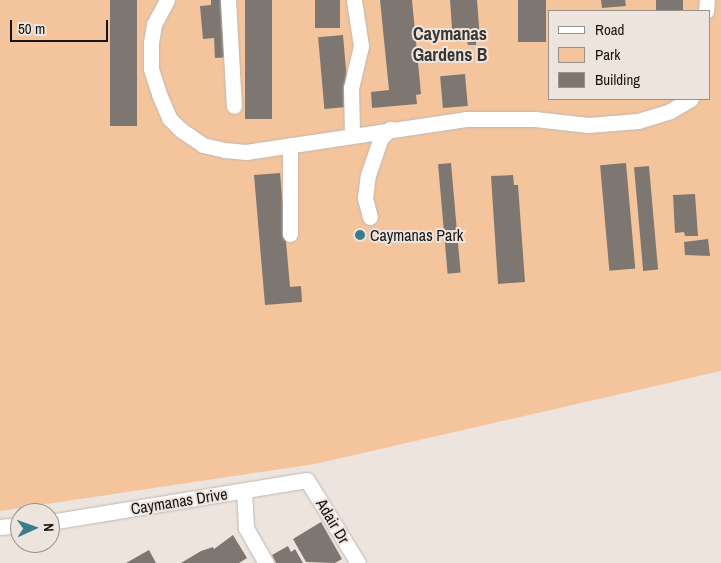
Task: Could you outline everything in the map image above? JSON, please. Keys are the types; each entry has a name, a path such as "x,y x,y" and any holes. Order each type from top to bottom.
{"street":[{"path":"167,0 154,24 151,69 169,118 203,145 246,152 466,119 535,120 588,125 638,121 670,111 689,100"},
{"path":"228,0 234,106"},
{"path":"352,135 351,88 361,46 354,0"},
{"path":"370,217 365,198 368,175 381,138 390,129"},
{"path":"290,145 290,234"},
{"name":"Caymanas Drive","path":"60,520 308,480"},
{"name":"Adair Dr","path":"308,480 358,563"},
{"path":"244,490 246,528 266,563"}],"green space":[{"name":"Caymanas Park","path":"0,0 721,0 721,371 315,464 54,503 10,503 10,510 0,511"}],"building":[{"path":"110,0 137,0 137,126 110,126"},
{"path":"211,0 226,0 231,57 215,58 214,38 203,39 200,6 211,5"},
{"path":"245,0 272,0 272,119 245,119"},
{"path":"315,0 340,0 340,28 315,28"},
{"path":"380,0 412,0 421,94 416,95 417,104 372,108 371,92 389,90"},
{"path":"450,0 477,0 480,39 476,40 476,45 468,45 467,41 453,42"},
{"path":"518,0 546,0 546,42 518,42"},
{"path":"601,0 625,0 626,6 602,8"},
{"path":"656,0 683,0 683,10 656,10"},
{"path":"343,35 349,107 324,109 318,37"},
{"path":"465,74 468,106 443,108 440,76"},
{"path":"451,163 461,273 448,274 438,164"},
{"path":"626,163 635,269 609,271 600,165"},
{"path":"649,166 658,270 643,271 634,167"},
{"path":"280,173 290,287 301,286 302,302 265,305 254,175"},
{"path":"513,175 514,185 518,185 525,282 498,284 491,176"},
{"path":"695,194 698,236 685,236 684,232 675,233 673,195"},
{"path":"708,239 710,256 685,255 684,242"},
{"path":"321,522 342,559 335,563 306,562 293,539"},
{"path":"233,535 247,558 239,563 181,563 201,551 213,547 214,549"},
{"path":"288,546 291,552 295,549 303,563 276,563 272,555"},
{"path":"149,550 156,563 126,563"}],"place":[{"name":"Caymanas Park","path":"360,235"}],"district":[{"name":"Caymanas Gardens B","path":"450,45"}]}
